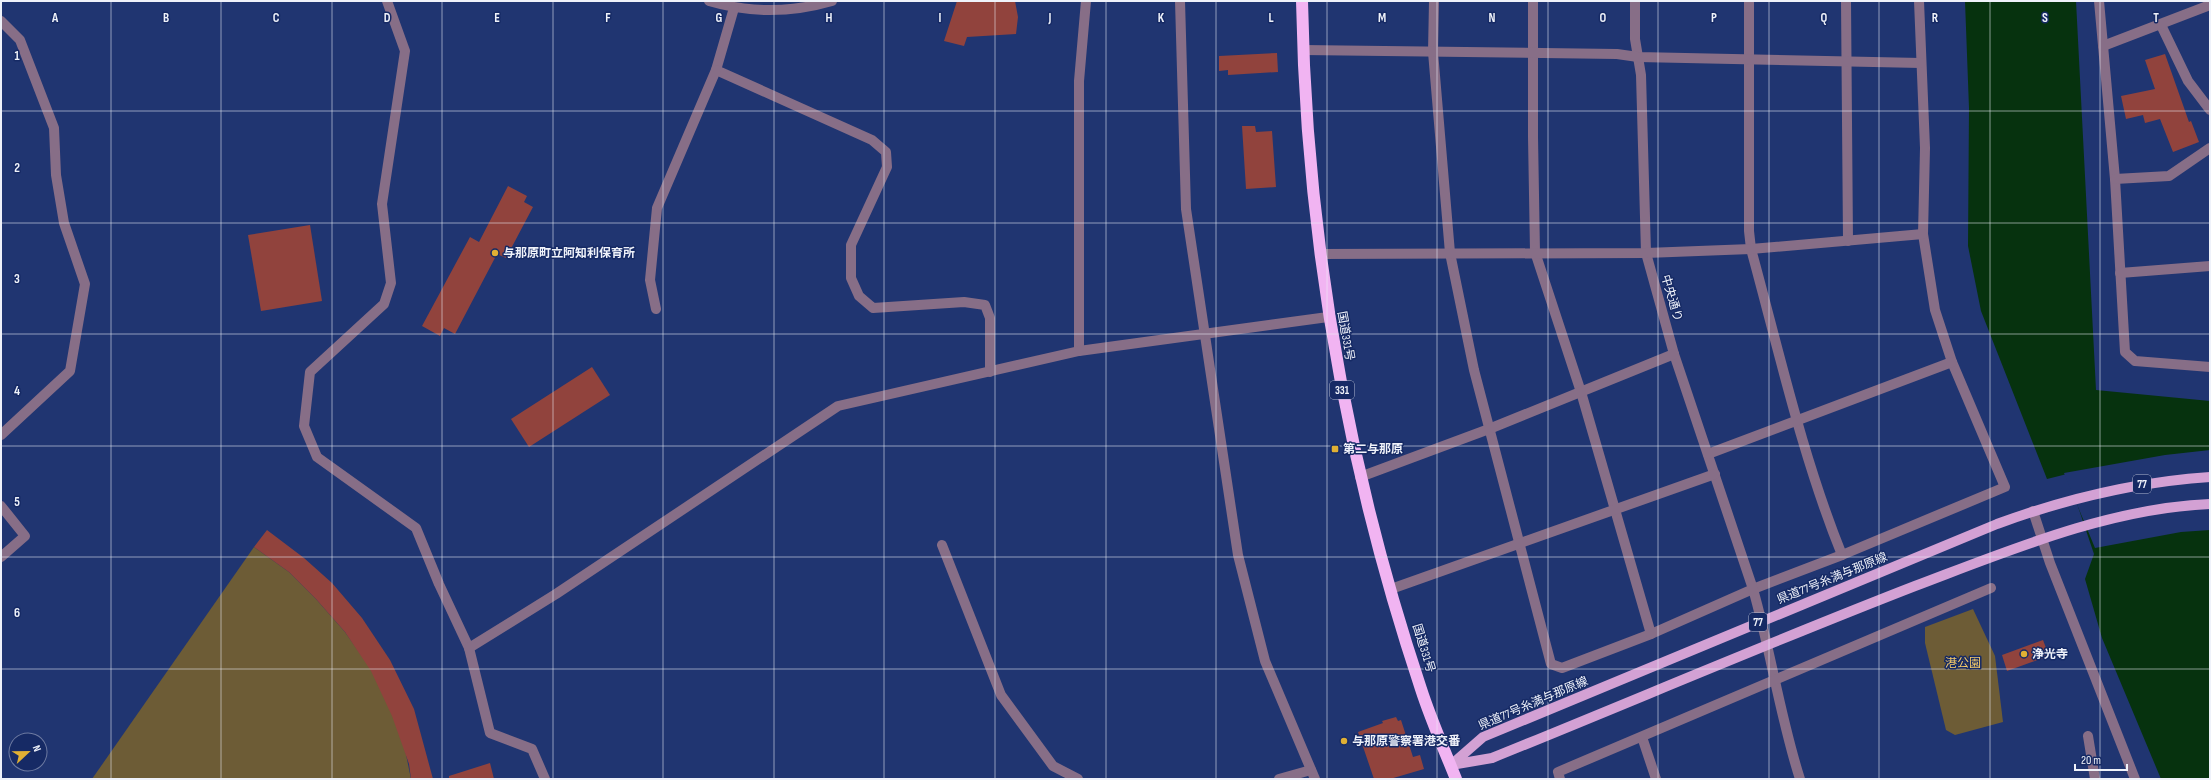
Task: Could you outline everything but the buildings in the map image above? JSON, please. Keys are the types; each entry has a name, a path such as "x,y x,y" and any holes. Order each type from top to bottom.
{"highway":[{"name":"国道331号","path":"1302,1 1303,50 1309,152 1328,317 1360,477 1391,589 1422,690 1456,779"}],"main road":[{"name":"県道77号糸満与那原線","path":"1451,765 1483,737 1762,620 2033,511 2075,498 2154,482 2210,477"},
{"name":"77","path":"1451,765 1492,758 1767,644 2042,539 2085,527 2161,510 2210,504"}],"street":[{"path":"388,1 405,51 382,204 391,283 384,304 310,372 304,426 316,457 416,528 439,584 469,648 490,733 532,749 545,779"},
{"path":"708,1 734,8 788,9 832,1"},
{"path":"1079,352 1079,81 1086,1"},
{"path":"1180,1 1186,209 1238,555 1265,661 1313,774 1279,779"},
{"path":"1434,1 1433,52 1450,253 1474,370 1551,664 1562,668 1651,634 1753,589 1842,555 2005,487 1952,362 1935,310 1923,234 1925,148 1919,1"},
{"path":"1533,1 1534,54 1532,136 1535,252 1582,392 1651,634"},
{"name":"中央通り","path":"1636,1 1638,56 1641,75 1646,253 1674,354 1753,589 1762,620 1774,680 1800,779"},
{"path":"1749,1 1749,231 1751,249 1797,419 1831,528 1842,555"},
{"path":"1846,1 1848,241"},
{"path":"2100,1 2114,179 2125,352 2135,361 2210,367"},
{"path":"2103,46 2161,25 2210,4"},
{"path":"656,309 650,280 657,208 716,70 734,8"},
{"path":"1,21 20,40 54,128 56,175 64,223 85,284 70,371 1,435"},
{"path":"2161,25 2188,81 2210,110"},
{"path":"1303,50 1617,54 1638,56 1921,63"},
{"path":"716,70 872,140 886,152 886,167 851,245 851,278 859,296 873,308 964,302 985,305 990,318 990,372"},
{"path":"2114,179 2169,176 2210,148"},
{"path":"1320,254 1535,252 1646,253 1751,249 1923,234"},
{"path":"2120,273 2210,266"},
{"path":"469,648 556,594 838,406 1079,352 1328,317"},
{"path":"1360,477 1489,429 1674,354"},
{"path":"1708,454 1797,419 1952,362"},
{"path":"1391,589 1715,474"},
{"path":"1,506 25,536 1,557"},
{"path":"2033,511 2042,539 2135,779"},
{"path":"942,544 1001,695 1052,766 1078,779"},
{"path":"1560,779 1558,772 1991,588"},
{"path":"2088,736 2095,779"},
{"path":"1642,737 1656,779"}],"green space":[{"path":"254,547 289,572 316,599 345,632 396,705 411,779 92,779"},
{"name":"港公園","path":"1973,609 1995,656 2003,722 1955,735 1946,730 1925,643 1925,627"}],"shaded area":[{"path":"1965,1 2076,1 2096,390 2210,401 2210,779 2161,779 2102,638 2085,579 2094,554 2067,474 2047,479 1981,311 1968,246 1969,108"}],"pier":[{"path":"2210,450 2210,530 2181,532 2095,548 2064,473 2165,455"}],"place":[{"name":"与那原町立阿知利保育所","path":"495,253"},
{"name":"第二与那原","path":"1335,449"},
{"name":"浄光寺","path":"2024,654"},
{"name":"与那原警察署港交番","path":"1344,741"}]}
